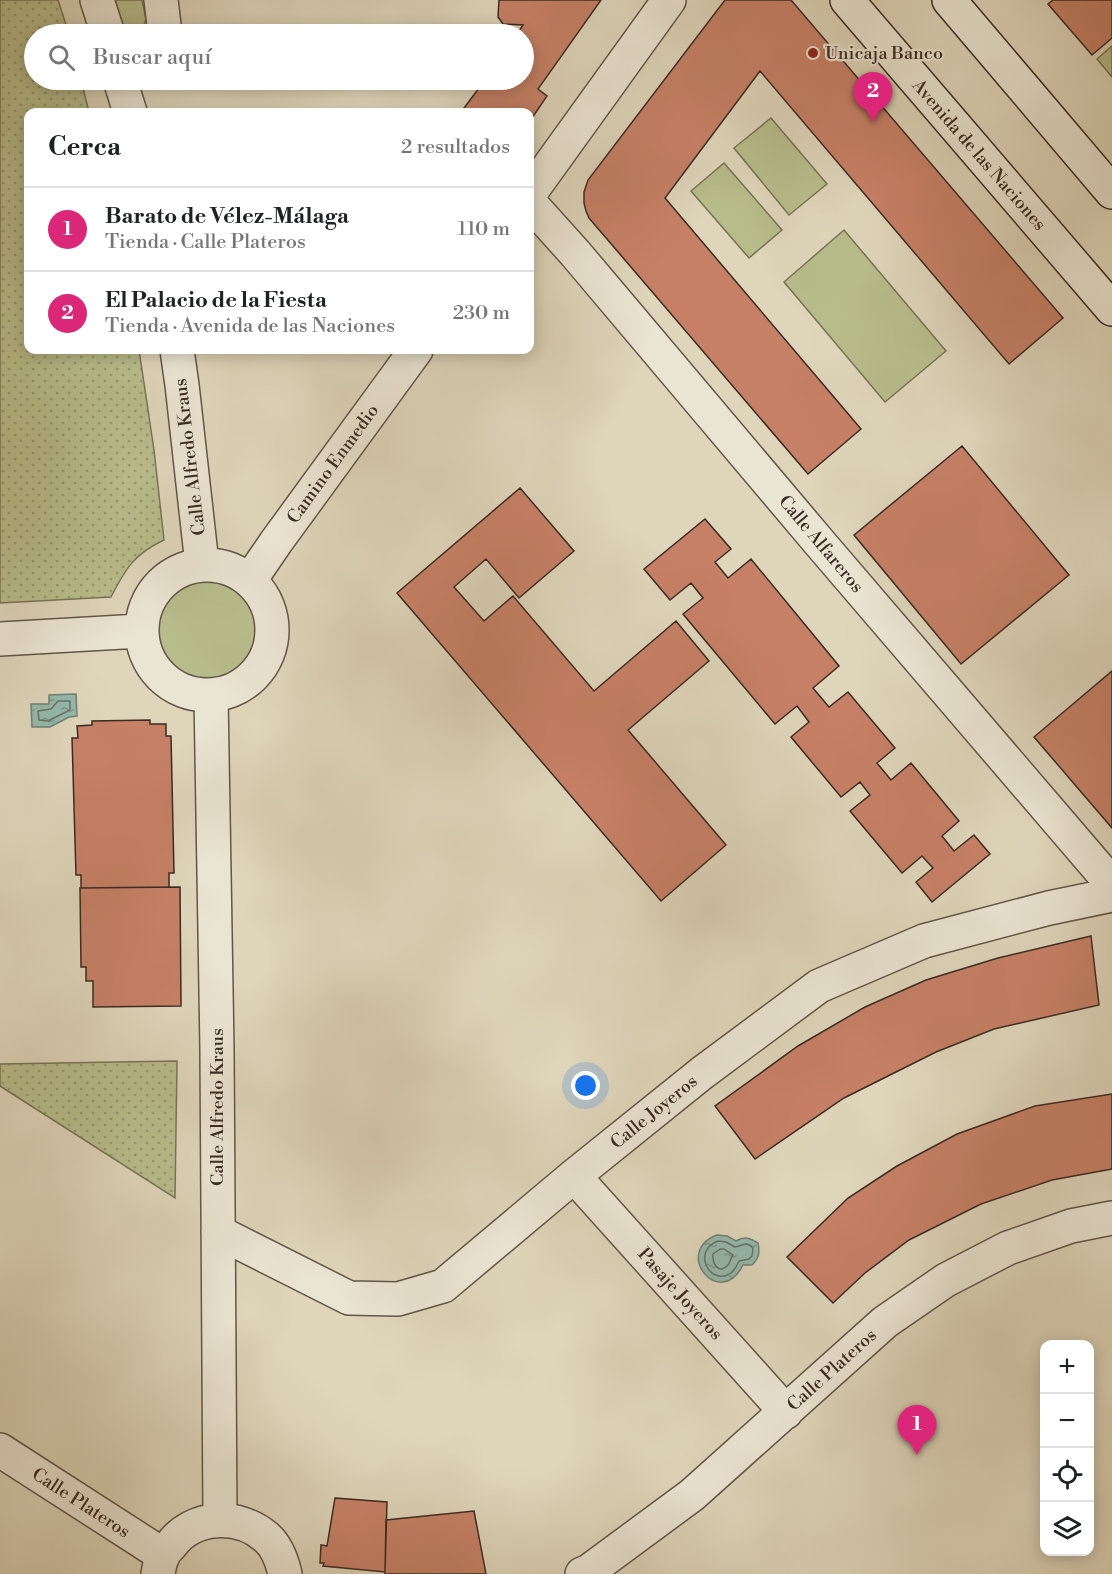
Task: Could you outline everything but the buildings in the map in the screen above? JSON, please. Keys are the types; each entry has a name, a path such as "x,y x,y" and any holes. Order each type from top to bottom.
{"street":[{"path":"97,0 105,24"},
{"path":"162,0 164,24"},
{"path":"534,187 669,0"},
{"name":"Avenida de las Naciones","path":"847,0 1112,309"},
{"path":"949,0 1112,192"},
{"path":"124,90 129,108"},
{"name":"Calle Alfareros","path":"534,207 1112,884"},
{"name":"Calle Alfredo Kraus","path":"178,354 202,564"},
{"name":"Camino Enmedio","path":"250,580 413,354"},
{"path":"202,564 228,567 250,580 266,600 273,625 269,651 256,672 236,688 211,695 185,692 162,678 146,657 140,632 147,607 160,588 179,572 202,564"},
{"path":"0,639 140,632"},
{"name":"Calle Alfredo Kraus","path":"211,695 217,1050 220,1519"},
{"name":"Calle Joyeros","path":"218,1232 349,1298 398,1299 443,1286 702,1073 819,987 924,941 1049,908 1112,895"},
{"name":"Pasaje Joyeros","path":"574,1176 786,1412"},
{"name":"Calle Plateros","path":"582,1574 692,1495 885,1323 946,1280 1008,1248 1071,1226 1112,1218"},
{"name":"Calle Plateros","path":"0,1450 160,1564"},
{"path":"160,1564 177,1536 197,1524 220,1519 245,1524 267,1538 282,1559 285,1574"}],"green space":[{"path":"0,0 58,0 66,24 24,24 24,90 84,90 88,108 24,108 24,354 140,354 164,540 145,551 132,563 111,597 0,603"},
{"path":"115,0 142,0 146,19 144,24 122,23"},
{"path":"1112,46 1112,77 1097,59"},
{"path":"771,118 827,184 789,215 734,148"},
{"path":"724,163 782,230 749,258 691,191"},
{"path":"844,230 946,351 885,402 784,282"},
{"path":"209,581 228,585 245,596 256,613 260,632 256,651 245,668 228,679 209,683 190,679 173,668 162,651 158,632 162,613 173,596 190,585"},
{"path":"177,1061 175,1198 0,1086 0,1064"}],"water":[{"path":"76,694 77,716 69,717 50,727 32,727 31,704 49,704 49,695"},
{"path":"717,1235 727,1236 736,1241 742,1238 750,1239 758,1243 759,1247 758,1258 752,1265 743,1265 733,1278 723,1282 713,1280 704,1274 699,1264 699,1253 704,1243"}],"place":[{"name":"Unicaja Banco","path":"813,53"},
{"name":"El Palacio de la Fiesta","path":"873,122"},
{"name":"Barato de Vélez-Málaga","path":"917,1455"}]}
